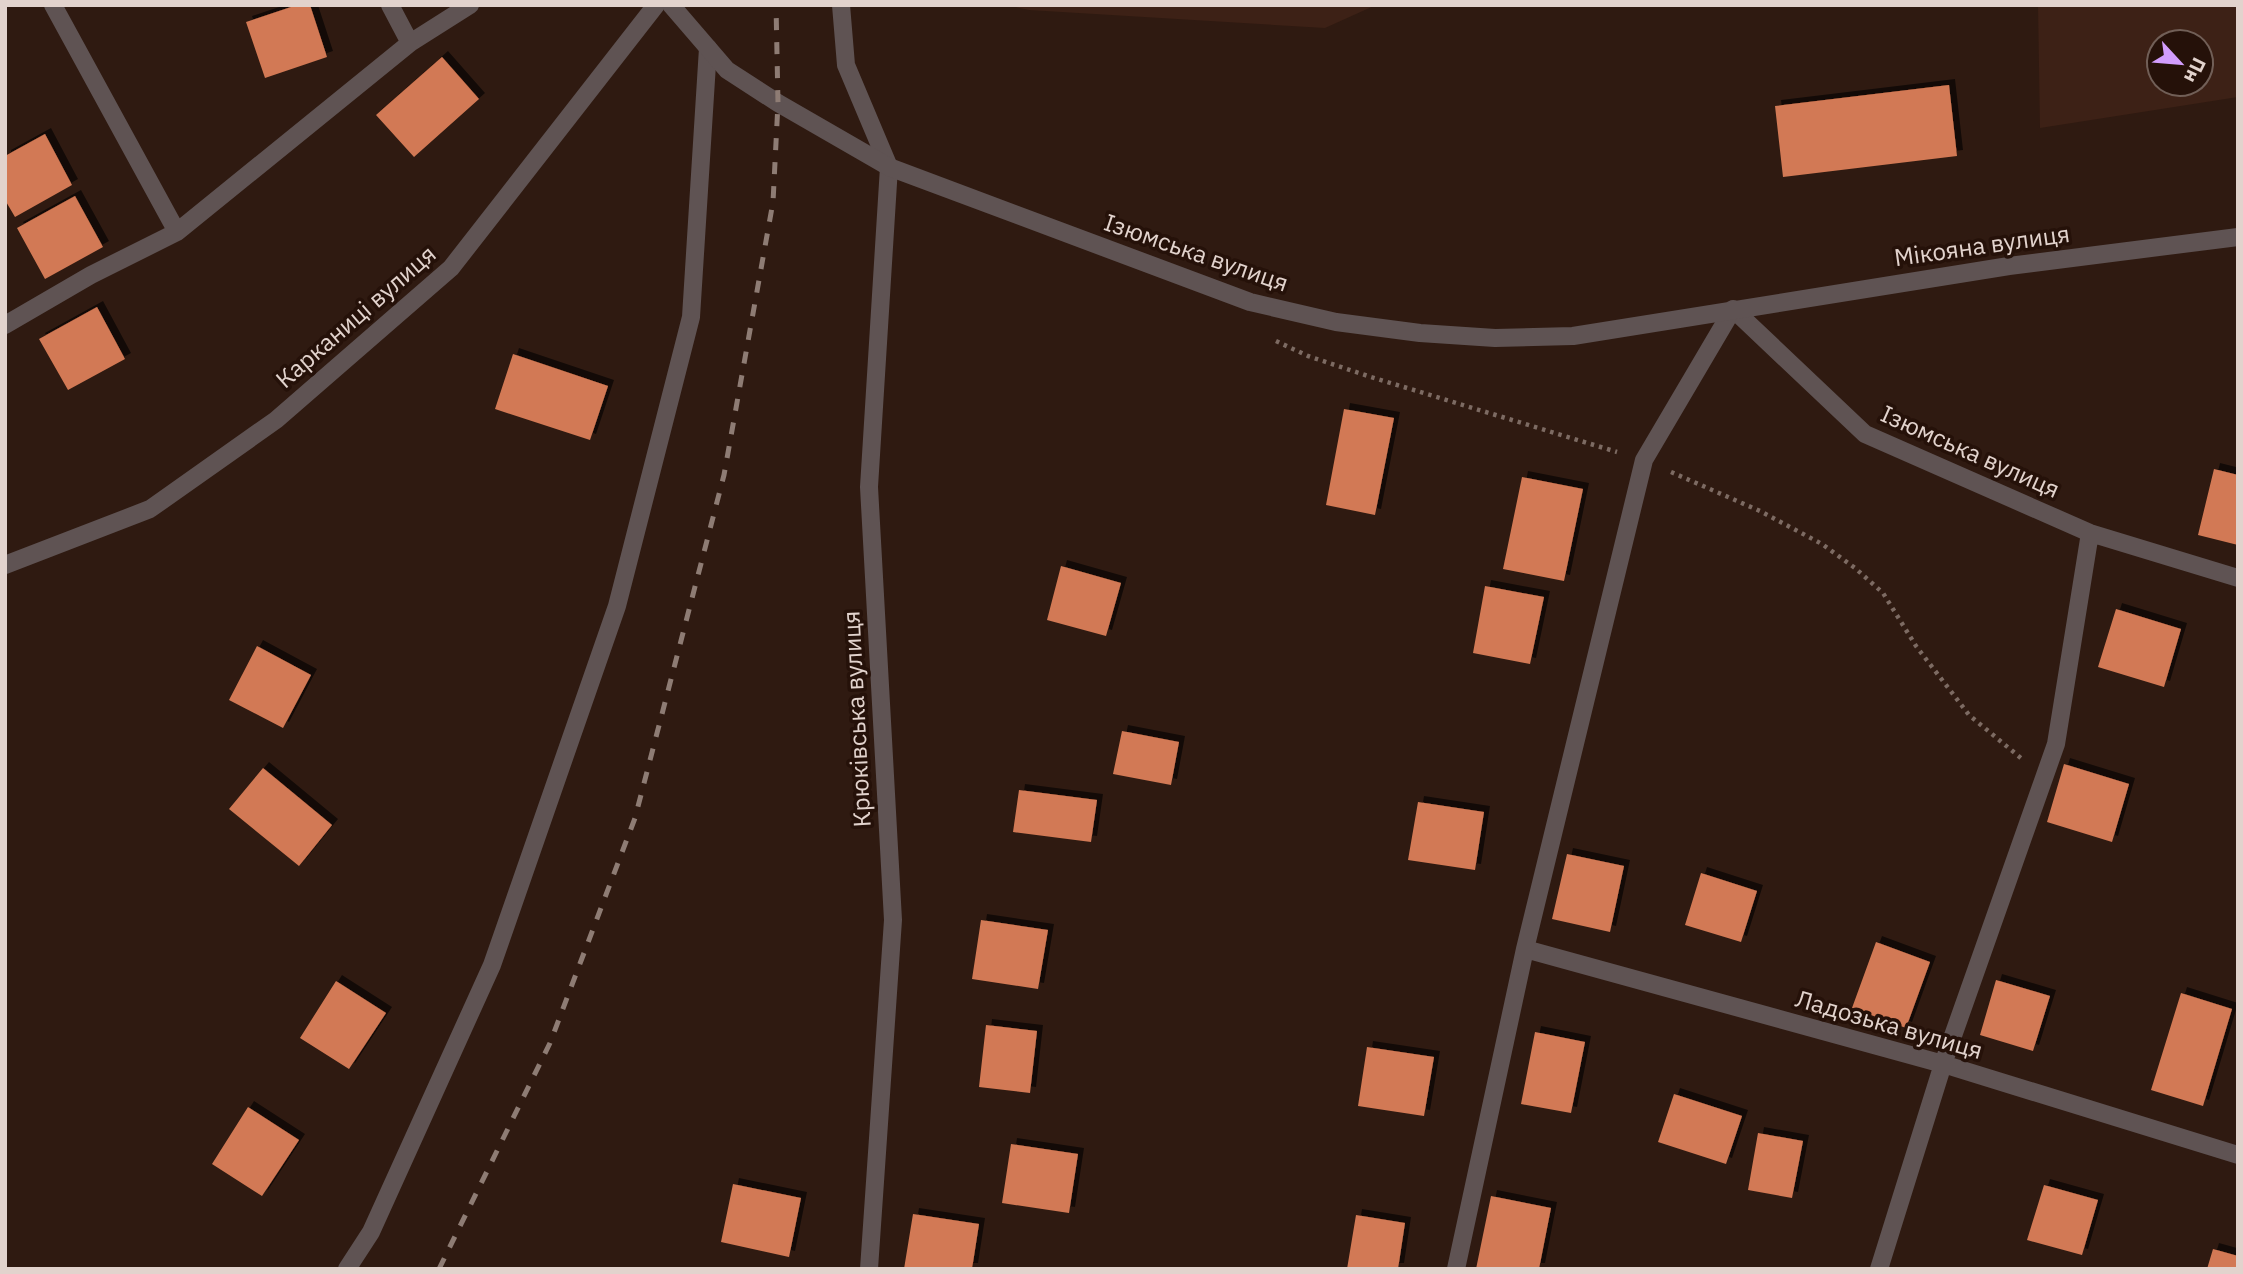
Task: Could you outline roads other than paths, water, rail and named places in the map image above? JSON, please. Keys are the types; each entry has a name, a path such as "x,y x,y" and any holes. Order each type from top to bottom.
{"street":[{"path":"53,5 177,232"},
{"path":"390,5 410,43"},
{"path":"5,325 91,275 177,232 410,43 470,5"},
{"name":"Карканиці вулиця","path":"5,565 150,509 275,420 296,402 451,268 656,5"},
{"name":"Ізюмська вулиця","path":"671,5 727,70 778,103 889,167 1250,302 1336,322 1420,333 1495,338 1573,336 1733,309 1865,434 2090,533 2238,578"},
{"path":"841,5 846,65 889,167"},
{"path":"346,1269 371,1232 492,965 617,606 691,317 708,48"},
{"name":"Крюківська вулиця","path":"869,1269 893,920 869,487 889,167"},
{"name":"Мікояна вулиця","path":"1733,309 2009,266 2238,237"},
{"path":"1456,1269 1525,949 1644,460 1733,309"},
{"path":"1879,1269 1943,1064 2056,744 2090,533"},
{"name":"Ладозька вулиця","path":"1525,949 1943,1064 2238,1156"}],"railway":[{"path":"439,1269 550,1043 635,818 724,475 773,202 778,103 776,5"}]}
